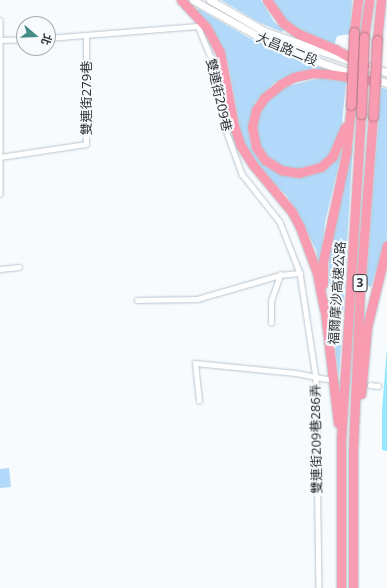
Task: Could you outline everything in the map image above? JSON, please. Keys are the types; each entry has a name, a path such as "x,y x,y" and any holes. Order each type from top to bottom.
{"highway":[{"path":"181,0 207,28 220,52 233,119 241,146 252,165 292,212 300,226 317,273 324,308 341,440"},
{"path":"267,0 283,23 299,34 335,49 364,66"},
{"path":"324,308 323,262 346,154 354,32 358,0"},
{"name":"福爾摩沙高速公路","path":"341,588 341,440 362,114 364,37 369,0"},
{"name":"福爾摩沙高速公路","path":"353,588 353,450 360,292 381,0"},
{"path":"350,108 339,146 332,157 321,167 308,172 290,173 273,167 261,155 253,138 254,118 260,103 281,84 294,77 312,73 377,81"},
{"path":"353,450 367,327 387,245"}],"main road":[{"name":"大昌路二段","path":"193,0 239,28 296,54 387,83"},
{"name":"大昌路二段","path":"210,0 264,31 364,66 387,72"}],"street":[{"path":"0,20 0,194"},
{"name":"雙連街209巷","path":"56,38 86,37 198,26 215,67 226,130 242,174 280,222 300,273"},
{"name":"雙連街279巷","path":"0,157 86,144 86,37"},
{"path":"0,40 16,39"},
{"path":"0,269 19,267"},
{"path":"137,300 196,300 280,275 300,273 316,377 327,379"},
{"path":"271,323 271,302 280,275"},
{"name":"雙連街209巷286弄","path":"198,401 195,362 296,373 316,377 319,588"},
{"path":"370,385 378,386"}],"shaded area":[{"path":"221,0 261,0 274,22 284,30 282,32 260,23"},
{"path":"272,0 352,0 350,34 337,36 334,46 293,26 275,9"},
{"path":"199,9 249,38 328,70 298,72 274,83 255,103 249,132 251,145 268,168 292,177 305,177 325,169 342,151 325,222 320,270 316,250 299,214 286,195 259,169 243,143 228,63 222,47 195,10"},
{"path":"320,78 346,82 342,124 329,155 321,163 298,170 284,168 273,162 258,143 256,131 258,117 268,100 284,87"},
{"path":"381,88 387,89 387,238 371,287 366,285"},
{"path":"353,143 339,377 330,311 329,256"},
{"path":"387,348 387,451 382,450 382,409"},
{"path":"9,468 11,487 0,488 0,469"}],"tunnel":[{"path":"333,380 370,385"}]}
